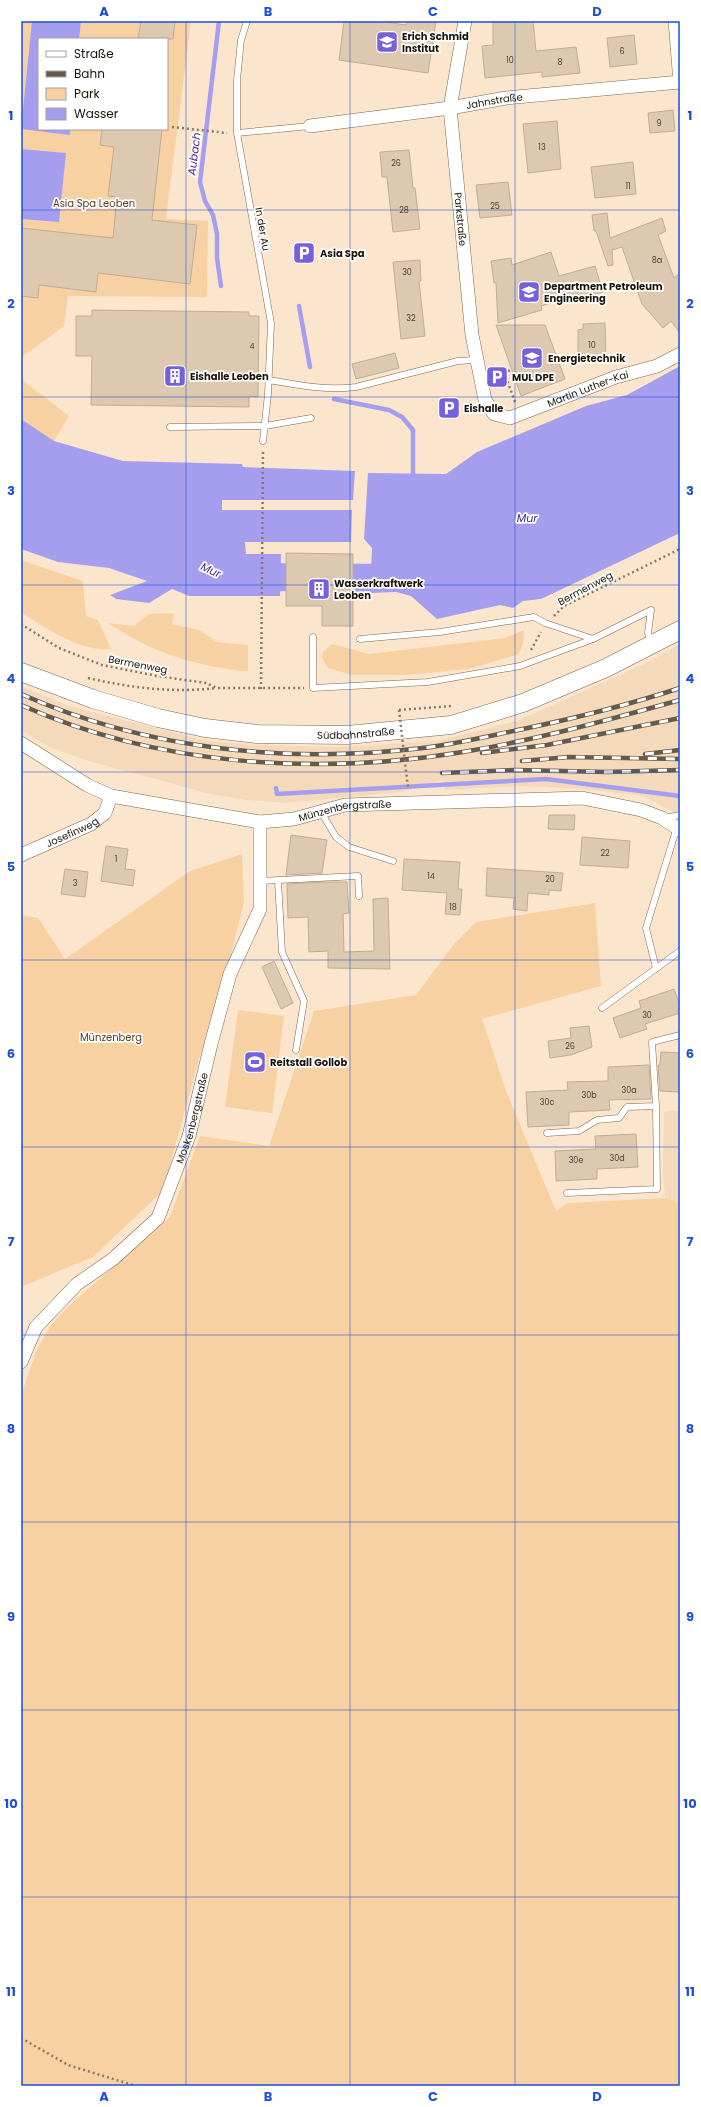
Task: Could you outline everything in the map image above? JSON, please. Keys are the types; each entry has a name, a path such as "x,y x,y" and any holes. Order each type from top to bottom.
{"main road":[{"name":"Südbahnstraße","path":"21,672 63,689 106,703 158,718 205,728 257,734 347,735 419,730 451,725 523,703 606,668 680,630"}],"street":[{"name":"Parkstraße","path":"464,21 450,108 475,360 485,400 494,414"},
{"path":"675,21 680,82"},
{"name":"Jahnstraße","path":"310,126 450,108 506,98 680,82"},
{"name":"Martin Luther-Kai","path":"494,414 510,418 616,377 656,366 680,354"},
{"name":"Münzenbergstraße","path":"21,743 87,785 111,796 260,822 294,819 353,805 582,798 641,810 679,824"},
{"name":"Josefinweg","path":"21,855 91,824 104,813 111,796"},
{"name":"Moskenbergstraße","path":"21,1362 36,1327 78,1284 113,1260 158,1218 189,1136 211,1044 230,974 260,909 260,822"}],"lane":[{"name":"In der Au","path":"247,21 241,40 237,80 237,133 271,323 269,380 263,441"},
{"path":"237,133 310,126"},
{"path":"269,380 314,388 341,389 356,387 458,361 475,360"},
{"path":"170,427 265,426 311,418"},
{"path":"313,637 313,688 428,682 520,666 593,639 651,610 648,633 651,646"},
{"path":"360,639 440,632 520,618 534,617 546,623 593,639"},
{"path":"321,812 336,836 349,847 393,861"},
{"path":"656,968 646,928 679,824"},
{"path":"260,881 358,876 359,896"},
{"path":"278,880 282,952 304,1001 296,1050"},
{"path":"602,1008 680,951"},
{"path":"567,1193 657,1189 656,1106 652,1042 680,1035"},
{"path":"547,1133 579,1131 597,1120 619,1118 627,1107 656,1106"}],"path":[{"path":"172,127 222,132"},
{"path":"504,372 515,404 521,402"},
{"path":"261,689 263,441"},
{"name":"Bermenweg","path":"520,666 534,647 546,623 564,606 680,549"},
{"name":"Bermenweg","path":"21,624 59,648 102,665 157,676 206,683 217,688 313,688"},
{"path":"84,677 140,688 195,691 217,688"},
{"path":"408,788 399,710 452,706"},
{"path":"21,2038 68,2065 136,2086"}],"shaded area":[{"path":"680,644 680,816 644,796 584,789 521,786 445,790 443,780 402,792 286,803 248,800 210,794 85,760 47,746 21,730 21,686 69,706 202,740 252,745 337,747 437,741 517,721 644,664"},
{"path":"680,1110 680,1203 665,1198 663,1173 664,1112"}],"green space":[{"name":"Asia Spa Leoben","path":"21,21 191,21 166,219 208,221 207,297 68,296 64,326 21,358"},
{"path":"21,379 69,416 54,441 21,419"},
{"path":"21,560 83,581 86,616 98,620 111,649 87,647 75,643 21,613"},
{"path":"174,613 172,624 199,630 217,642 248,645 248,671 209,666 168,654 130,637 107,623 134,626 148,614"},
{"path":"524,630 523,644 519,654 469,669 406,675 352,675 328,668 322,658 323,652 332,644 369,654 505,638"},
{"name":"Münzenberg","path":"242,854 244,902 225,978 198,1062 163,1191 93,1257 21,1287 21,915 38,918 65,959 190,871"},
{"path":"595,903 601,986 482,1019 506,1091 556,1211 568,1203 665,1198 680,1203 680,2086 21,2086 21,1395 37,1349 51,1325 70,1305 170,1217 200,1136 269,1146 314,1011 416,995 454,944 476,922"},
{"name":"Reitstall Gollob","path":"238,1010 284,1016 272,1113 225,1107"}],"water":[{"path":"32,21 81,21 79,38 38,38 38,130 70,130 70,135 21,129"},
{"path":"21,149 66,153 59,222 21,219"},
{"name":"Mur","path":"680,366 680,533 541,599 523,601 513,608 500,605 437,619 411,596 396,592 370,593 372,548 364,539 368,473 446,474 477,452 586,406 627,395"},
{"name":"Mur","path":"21,419 54,441 123,461 242,464 243,467 355,471 353,500 222,500 222,510 352,510 351,542 245,542 246,554 281,554 280,596 189,596 172,589 149,603 116,599 110,595 147,581 109,568 58,562 21,549"}],"building":[{"path":"141,21 175,21 173,39 138,38"},
{"name":"Erich Schmid Institut","path":"344,21 378,21 406,25 407,21 436,21 428,73 339,60"},
{"path":"493,21 533,21 536,51 576,47 580,73 542,77 542,72 485,78 482,46 493,45"},
{"path":"634,35 637,64 610,67 607,38"},
{"path":"673,110 675,131 650,133 648,113"},
{"path":"557,121 561,169 528,173 523,124"},
{"path":"102,130 162,130 152,220 197,225 190,284 98,273 96,292 39,285 38,298 21,296 21,228 113,238 117,197 108,196 114,147 100,145"},
{"path":"409,150 413,188 415,188 420,229 393,232 387,177 382,177 380,152"},
{"path":"633,162 636,194 595,198 591,167"},
{"path":"508,182 512,215 480,218 476,185"},
{"path":"607,213 610,238 662,218 666,231 658,235 674,278 680,273 680,333 671,321 663,328 642,304 622,247 612,250 613,265 608,266 596,231 594,231 592,215"},
{"name":"Department Petroleum Engineering","path":"551,252 559,276 595,266 603,292 579,299 578,294 541,306 542,310 498,323 496,283 494,283 491,261 511,258 512,265"},
{"path":"420,260 421,281 419,281 425,336 401,339 393,262"},
{"name":"Eishalle Leoben","path":"92,310 249,312 249,316 259,316 258,397 249,396 249,407 91,405 92,356 76,356 76,316 92,316"},
{"path":"605,323 606,361 578,362 578,330 583,329 583,324"},
{"name":"Energietechnik","path":"496,325 545,325 565,379 521,396"},
{"path":"395,353 399,368 356,379 352,364"},
{"name":"Wasserkraftwerk Leoben","path":"286,553 353,554 353,626 322,626 322,606 286,606"},
{"path":"549,815 575,815 574,830 548,829"},
{"path":"291,835 327,840 322,873 286,875"},
{"path":"582,837 630,841 628,868 580,865"},
{"path":"106,846 128,849 125,869 135,870 133,886 101,881"},
{"path":"404,859 460,862 458,889 462,889 460,915 445,914 447,893 402,890"},
{"path":"487,868 563,873 561,891 549,890 549,895 528,893 527,911 513,909 514,898 486,896"},
{"path":"65,869 88,872 85,897 61,894"},
{"path":"347,882 349,913 343,914 344,952 374,951 373,899 388,898 390,969 328,968 328,951 309,952 308,917 288,918 287,884"},
{"path":"274,961 293,1003 281,1009 262,967"},
{"path":"674,989 680,1005 680,1013 645,1024 647,1029 620,1038 613,1018 641,1008 639,1001"},
{"path":"589,1026 592,1047 571,1055 550,1058 548,1041 571,1038 570,1028"},
{"path":"661,1052 680,1053 680,1092 660,1091 658,1065 660,1065"},
{"path":"649,1065 651,1099 609,1100 610,1110 569,1112 569,1125 528,1127 526,1092 568,1090 567,1082 608,1081 608,1067"},
{"path":"636,1134 638,1167 597,1169 597,1179 556,1181 555,1151 596,1149 595,1136"}],"waterway":[{"name":"Aubach","path":"219,21 200,182 205,201 213,215 217,234 217,258 221,286"},
{"name":"Aubach","path":"299,306 310,367"},
{"path":"334,399 389,410 402,417 413,430 413,478"},
{"name":"Mur","path":"242,577 409,578"},
{"path":"276,788 277,794 546,779 680,796"}],"railway":[{"path":"21,694 69,713 118,728 168,740 218,748 269,753 321,754 372,753 423,748 460,742 582,716 680,688"},
{"path":"21,705 73,726 127,741 182,753 238,760 295,764 351,763 407,759 463,752 518,742 680,700"},
{"path":"482,753 547,745 680,718"},
{"path":"645,754 680,750"},
{"path":"522,761 569,757 680,759"},
{"path":"442,773 517,770 606,772 680,770"}],"place":[{"name":"Erich Schmid Institut","path":"387,42"},
{"name":"Asia Spa","path":"304,253"},
{"name":"Department Petroleum Engineering","path":"529,292"},
{"name":"Energietechnik","path":"532,358"},
{"name":"Eishalle Leoben","path":"175,376"},
{"name":"MUL DPE","path":"497,377"},
{"name":"Eishalle","path":"449,408"},
{"name":"Wasserkraftwerk Leoben","path":"319,589"},
{"name":"Reitstall Gollob","path":"255,1062"}]}
